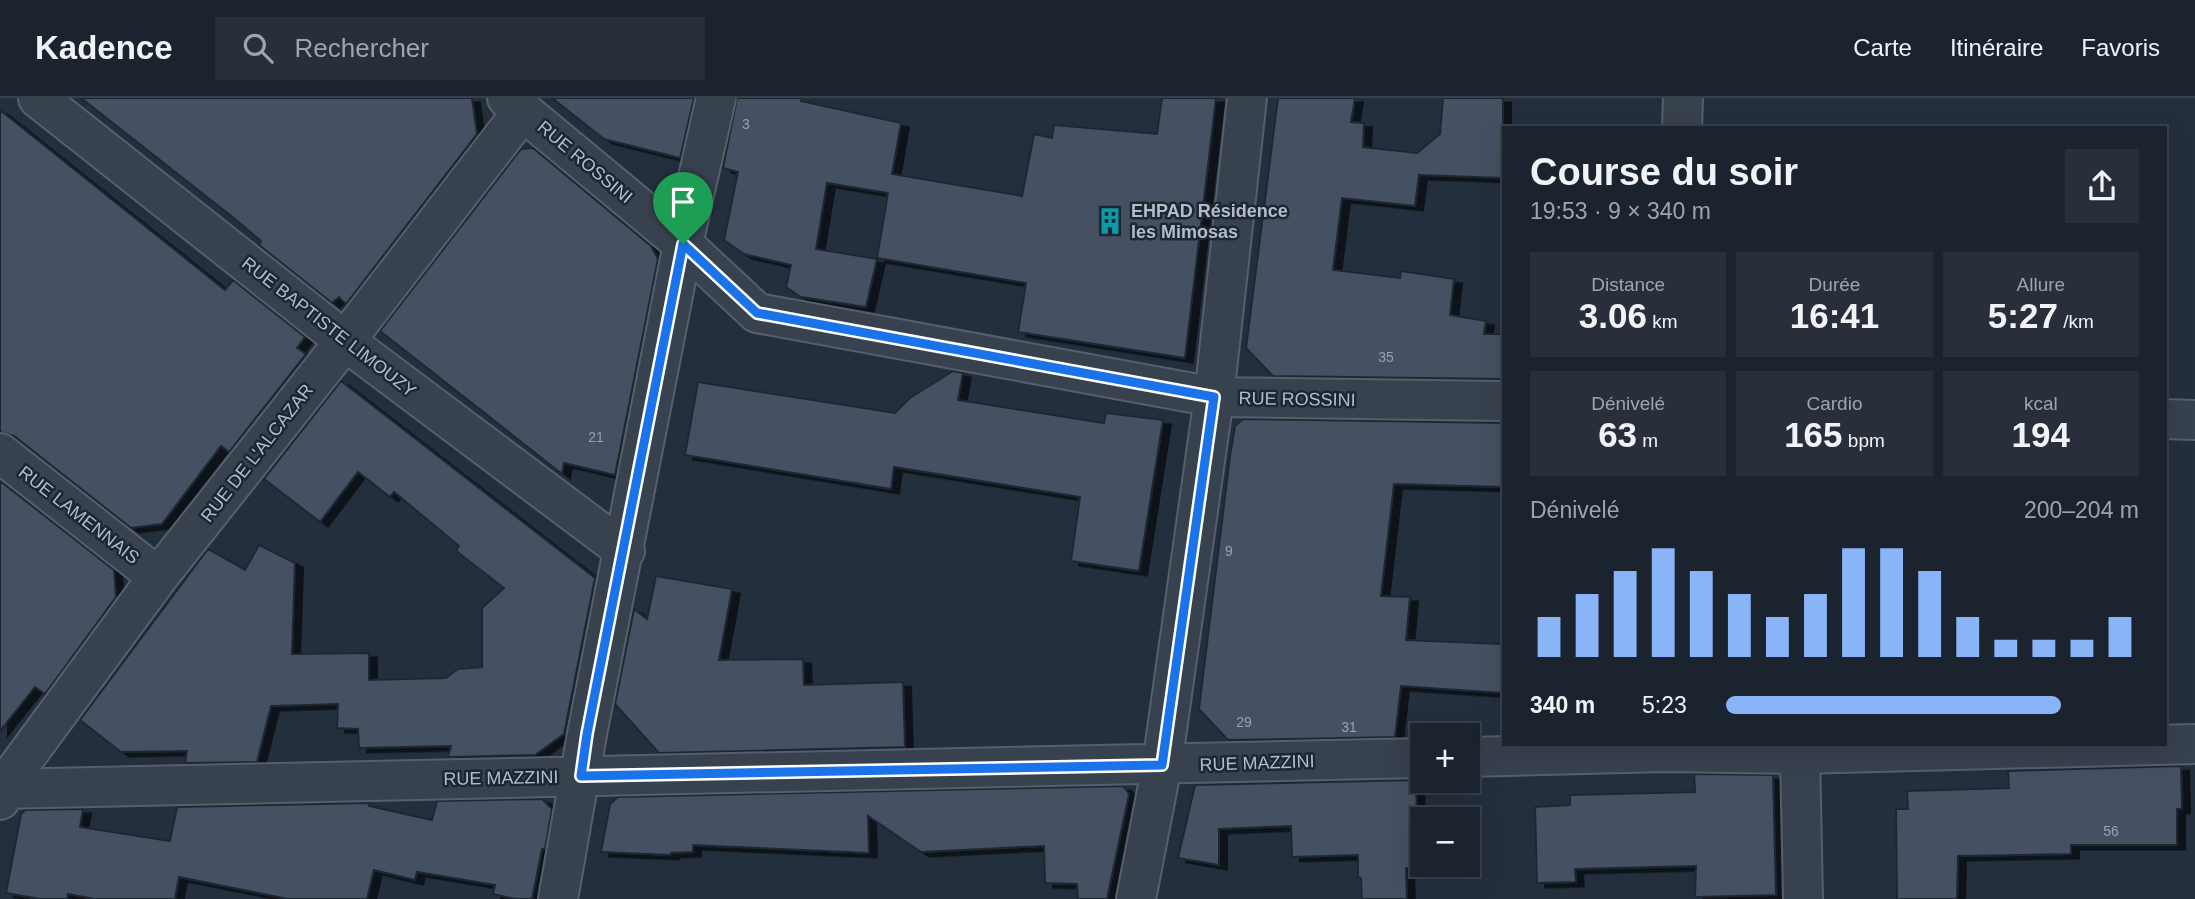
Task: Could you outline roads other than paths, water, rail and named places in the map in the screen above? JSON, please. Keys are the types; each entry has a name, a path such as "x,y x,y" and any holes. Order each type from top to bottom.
{"street":[{"name":"RUE BAPTISTE LIMOUZY","path":"38,98 345,341 625,551"},
{"path":"558,899 587,734 625,551 683,244 716,98"},
{"path":"1136,899 1162,765 1214,397 1247,98"},
{"path":"1682,126 1684,98"},
{"name":"RUE DE L'ALCAZAR","path":"1,793 158,577 345,341 515,104"},
{"name":"RUE ROSSINI","path":"515,104 683,244 757,313 1214,397 1502,401"},
{"path":"2167,419 2195,420"},
{"name":"RUE LAMENNAIS","path":"0,453 158,577"},
{"path":"2167,745 2195,744"},
{"path":"1480,756 1666,748 1800,754 2116,746"},
{"path":"1800,754 1803,899"},
{"name":"RUE MAZZINI","path":"1,793 581,776 1410,758"}],"place":[{"name":"EHPAD Résidence les Mimosas","path":"1110,221"}]}
